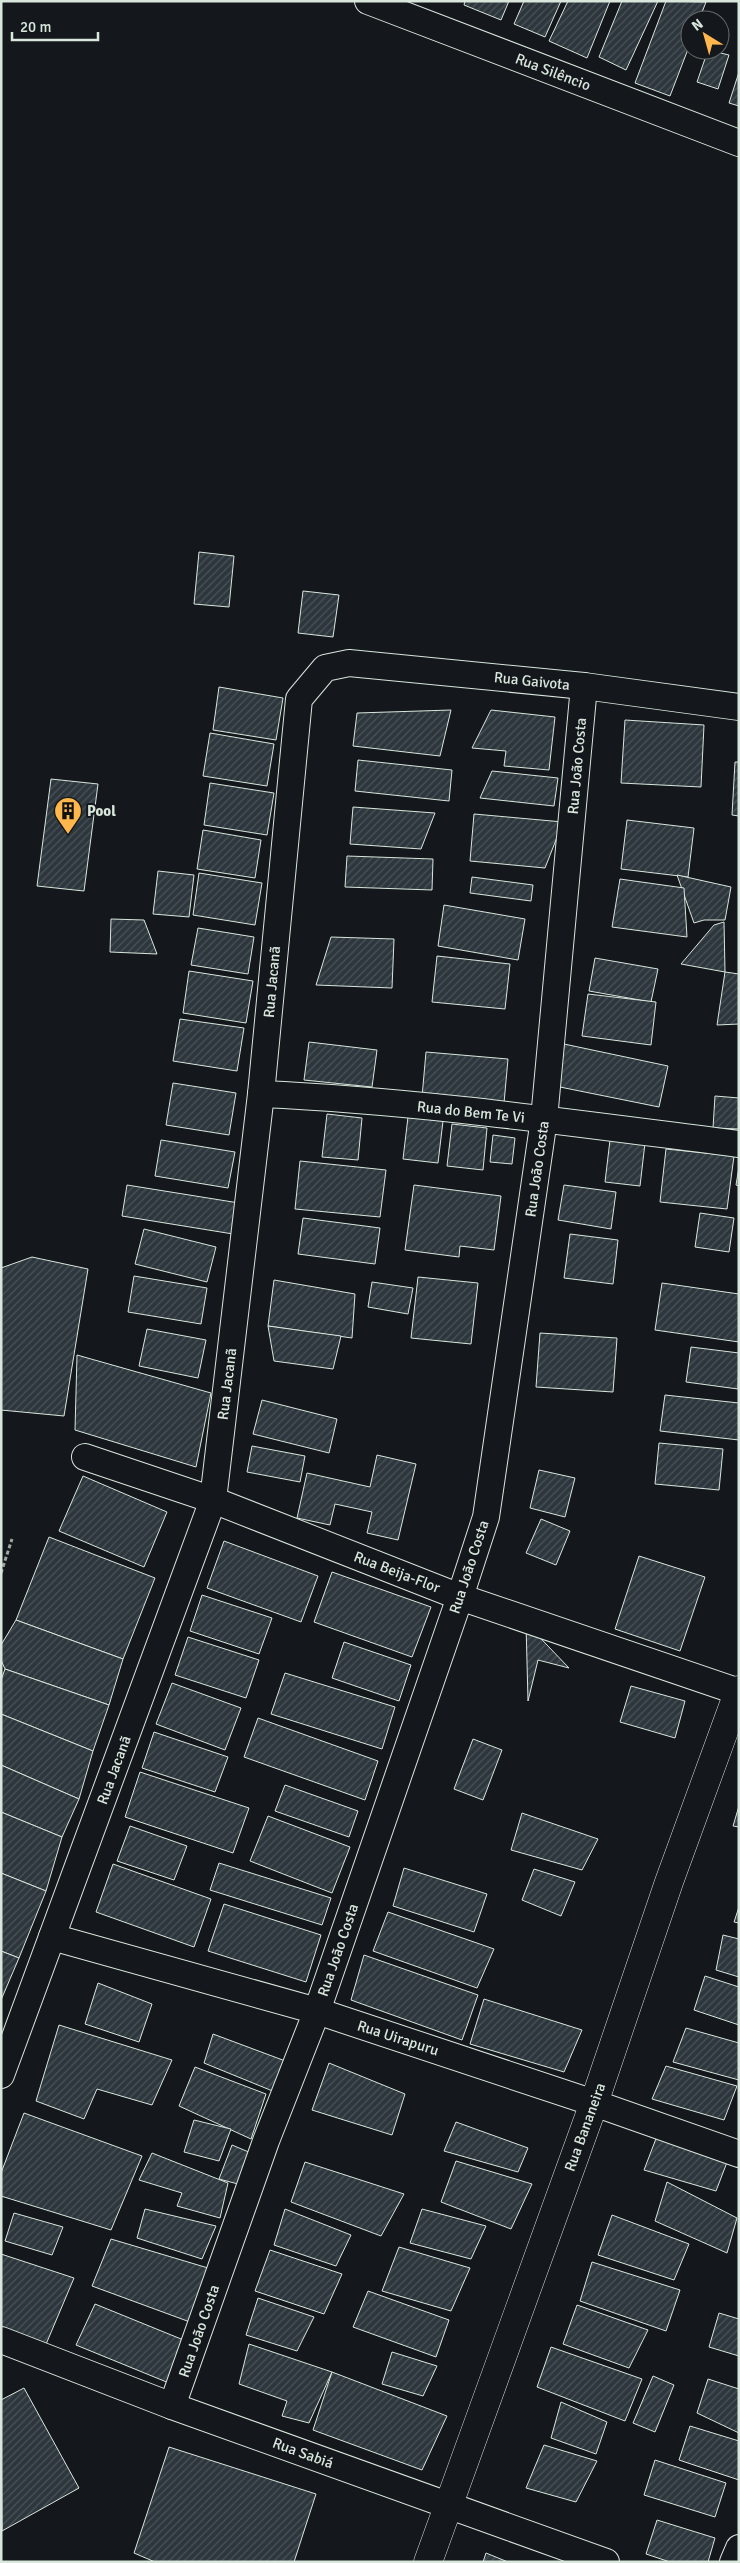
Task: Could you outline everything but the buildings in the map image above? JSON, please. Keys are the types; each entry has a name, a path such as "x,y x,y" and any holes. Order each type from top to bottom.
{"street":[{"name":"Rua Silêncio","path":"368,1 739,143"},
{"name":"Rua Gaivota","path":"325,668 349,662 584,686 739,707"},
{"name":"Rua Jacanã","path":"1,2075 213,1500 262,1094 299,699 325,668"},
{"name":"Rua João Costa","path":"172,2406 266,2141 317,2011 486,1517 544,1119 584,686"},
{"name":"Rua do Bem Te Vi","path":"262,1094 323,1097 544,1119 739,1144"},
{"name":"Rua Beija-Flor","path":"84,1457 213,1500 460,1597 739,1691"},
{"name":"Rua Bananeira","path":"428,2562 594,2102 669,1882 739,1691"},
{"name":"Rua Uirapuru","path":"52,1936 317,2011 594,2102 739,2154"},
{"name":"Rua Sabiá","path":"1,2340 172,2406 606,2562"},
{"path":"732,2562 739,2548"}],"path":[{"path":"1,1574 12,1539"}],"place":[{"name":"Pool","path":"68,835"}]}
